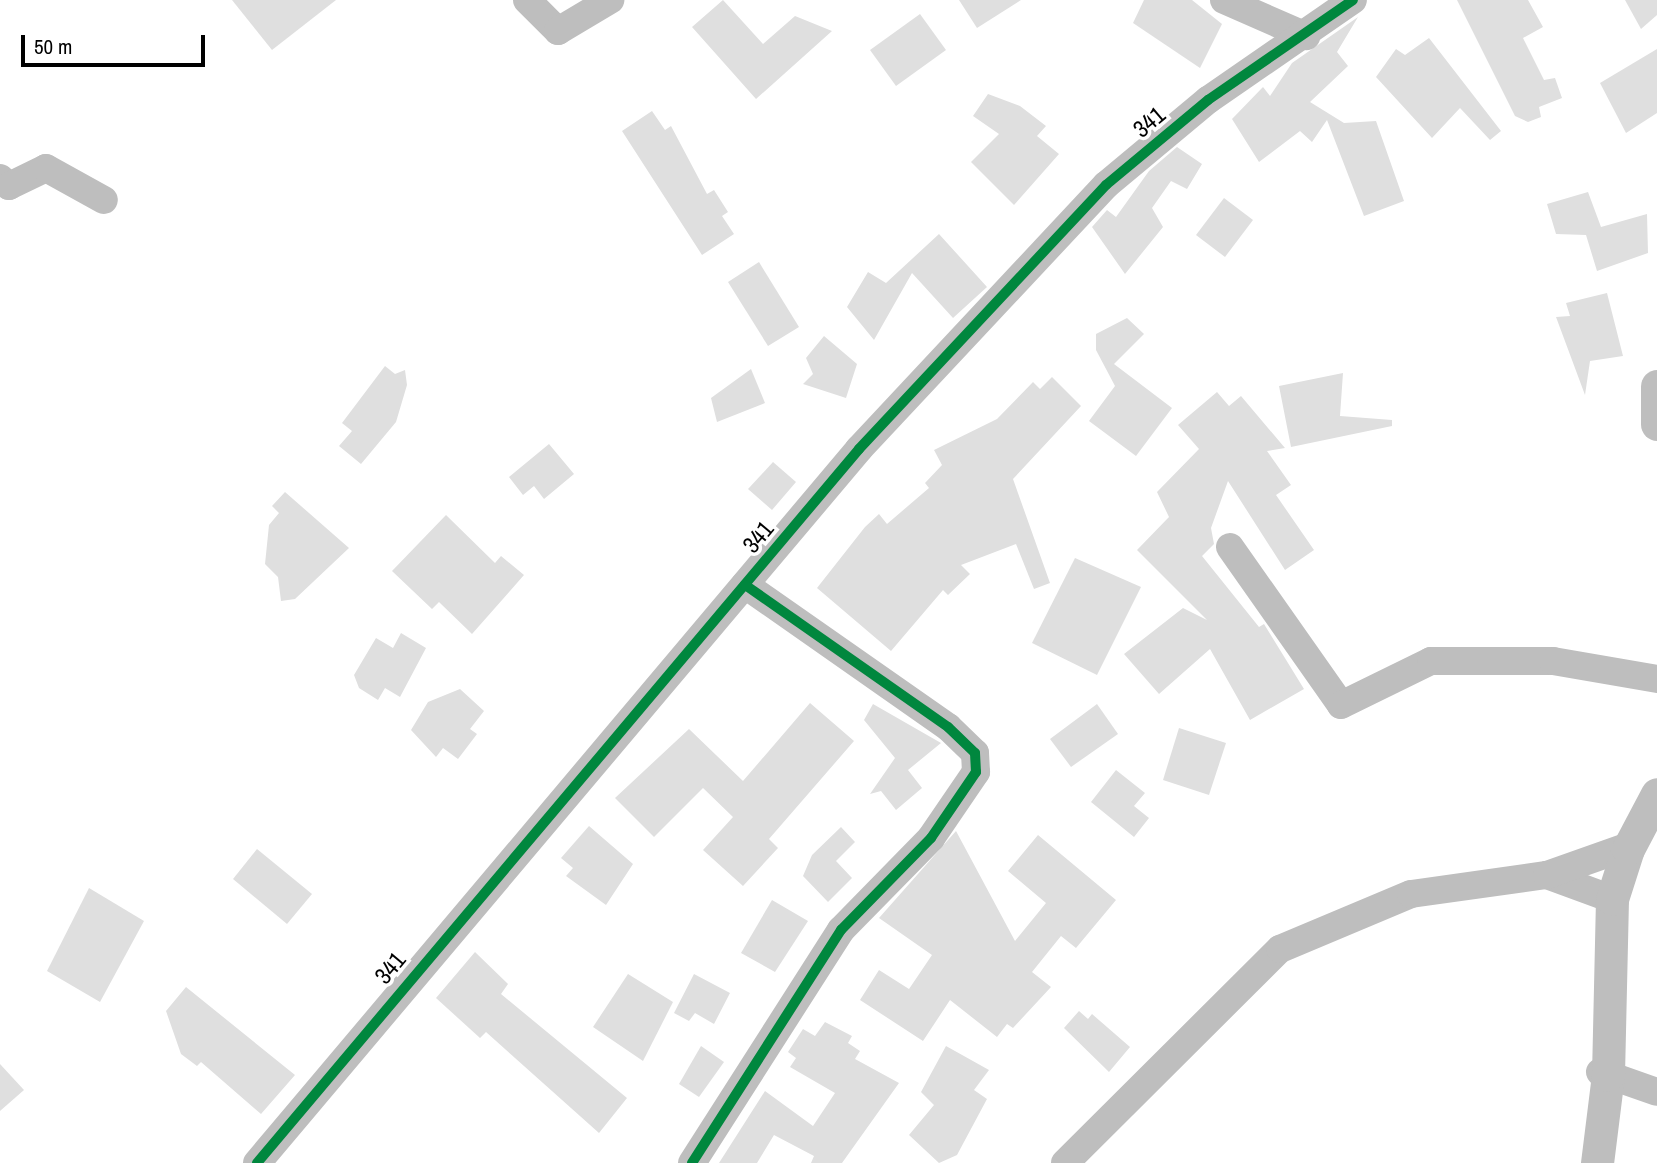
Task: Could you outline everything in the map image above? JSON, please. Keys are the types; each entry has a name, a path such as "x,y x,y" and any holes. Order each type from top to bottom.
{"street":[{"path":"527,0 558,31 610,0"},
{"path":"1224,0 1306,36"},
{"name":"341","path":"257,1163 612,735 745,585 859,449 1106,185 1208,100 1306,36 1353,0"},
{"path":"0,178 9,186 46,168 104,200"},
{"path":"1657,386 1657,424"},
{"path":"1230,547 1341,705 1431,661 1553,661 1657,679"},
{"path":"692,1163 841,930 932,838 976,772 975,753 948,727 745,585"},
{"path":"1597,1163 1612,899 1629,846 1657,794"},
{"path":"1065,1163 1280,948 1410,894 1547,874 1629,846"},
{"path":"1547,874 1612,899"},
{"path":"1604,1074 1657,1092"}],"building":[{"path":"232,0 336,0 272,50"},
{"path":"723,0 763,44 795,16 832,31 756,99 692,27"},
{"path":"959,0 1021,0 977,28"},
{"path":"1144,0 1192,0 1222,24 1200,68 1133,23"},
{"path":"1457,0 1528,0 1543,27 1523,38 1544,80 1555,78 1562,98 1539,107 1541,117 1528,122 1515,116"},
{"path":"1625,0 1657,0 1657,15 1641,29"},
{"path":"920,14 946,50 896,86 870,50"},
{"path":"1358,17 1337,52 1348,66 1310,102 1344,123 1376,121 1404,201 1364,216 1327,120 1312,142 1300,131 1259,162 1232,119 1263,87 1270,96 1292,63"},
{"path":"1429,38 1501,131 1490,140 1460,108 1432,138 1376,77 1396,49 1405,55"},
{"path":"1657,49 1657,113 1626,133 1600,83"},
{"path":"988,94 1020,106 1046,126 1037,136 1059,154 1014,205 971,162 999,134 973,116"},
{"path":"652,111 665,130 671,126 707,194 714,190 728,212 722,216 734,234 702,255 622,131"},
{"path":"1177,147 1202,164 1187,189 1171,181 1152,208 1163,227 1125,274 1092,227 1107,210 1116,217 1149,171"},
{"path":"1588,192 1601,227 1647,214 1648,253 1597,271 1586,235 1556,234 1547,204"},
{"path":"1224,198 1253,220 1225,257 1196,235"},
{"path":"939,234 987,287 953,318 912,273 874,340 847,307 868,272 886,283"},
{"path":"759,262 799,327 768,346 728,282"},
{"path":"1607,293 1623,356 1590,361 1585,395 1556,317 1570,316 1566,303"},
{"path":"1127,318 1144,334 1114,364 1172,408 1136,456 1089,421 1115,386 1096,350 1096,334"},
{"path":"824,336 857,364 846,398 803,384 813,374 806,358"},
{"path":"385,366 395,374 405,370 407,385 396,422 361,464 339,446 352,431 342,423"},
{"path":"751,369 765,403 717,422 711,398"},
{"path":"1343,373 1340,416 1392,420 1392,426 1291,447 1279,386"},
{"path":"1052,377 1081,406 1013,479 1050,583 1034,589 1016,544 961,565 970,574 948,595 943,590 891,651 817,588 865,527 879,514 887,524 929,488 925,483 942,465 934,450 997,419 1033,382 1040,389"},
{"path":"1217,392 1229,406 1241,396 1285,448 1267,451 1291,485 1276,495 1314,550 1285,570 1228,481 1211,528 1214,544 1202,556 1259,627 1264,624 1304,689 1250,720 1210,649 1159,694 1124,654 1183,608 1207,620 1137,550 1169,517 1157,492 1199,449 1178,425"},
{"path":"549,444 574,474 544,499 534,486 523,495 509,477"},
{"path":"773,462 796,482 772,510 748,489"},
{"path":"285,492 349,548 295,599 281,601 278,577 265,564 269,525 279,513 272,506"},
{"path":"446,515 495,563 501,556 524,575 472,634 439,602 432,609 392,571"},
{"path":"1075,558 1141,587 1097,675 1032,643"},
{"path":"401,633 426,648 400,697 385,688 378,700 359,688 354,675 376,638 393,648"},
{"path":"460,689 484,711 470,729 477,734 458,759 443,748 436,757 411,730 428,702"},
{"path":"810,703 854,741 769,839 778,848 743,886 703,850 733,817 703,788 654,837 615,798 689,729 743,781"},
{"path":"873,704 941,743 908,770 922,788 896,810 881,791 870,794 895,758 864,720"},
{"path":"1097,704 1118,734 1071,767 1050,739"},
{"path":"1179,728 1226,743 1209,795 1163,780"},
{"path":"1116,770 1145,793 1134,806 1149,818 1134,837 1091,802"},
{"path":"589,826 633,864 606,905 566,876 573,868 561,858"},
{"path":"841,827 855,842 836,861 852,878 828,902 803,876 812,855"},
{"path":"956,831 1015,941 1046,903 1008,871 1038,835 1116,900 1076,948 1061,936 1032,972 1051,987 1013,1028 1007,1024 997,1037 950,1000 923,1041 860,1000 879,970 909,989 932,955 879,918"},
{"path":"257,849 312,894 287,924 233,879"},
{"path":"89,888 144,921 100,1002 47,971"},
{"path":"772,900 808,921 775,972 741,953"},
{"path":"475,952 508,984 501,994 627,1098 599,1133 486,1032 480,1038 436,998"},
{"path":"628,974 673,1002 643,1061 593,1027"},
{"path":"694,974 730,993 714,1024 695,1013 689,1021 674,1013"},
{"path":"186,987 295,1075 261,1114 201,1062 197,1066 181,1054 166,1011"},
{"path":"1079,1011 1088,1019 1092,1014 1130,1047 1109,1072 1064,1028"},
{"path":"825,1022 852,1036 848,1043 860,1051 855,1059 899,1083 842,1163 811,1163 814,1156 774,1135 757,1163 719,1163 765,1091 813,1126 835,1093 790,1067 796,1058 788,1052 803,1029 815,1036"},
{"path":"701,1046 724,1062 699,1097 679,1084"},
{"path":"946,1046 989,1070 974,1090 987,1099 957,1155 939,1163 909,1135 934,1105 921,1092"},
{"path":"0,1064 24,1090 0,1111"}],"cycle path":[{"path":"257,1163 859,449 1106,185 1208,100 1353,0"},
{"path":"692,1163 841,930 931,838 976,772 975,753 948,727 745,585"}]}
